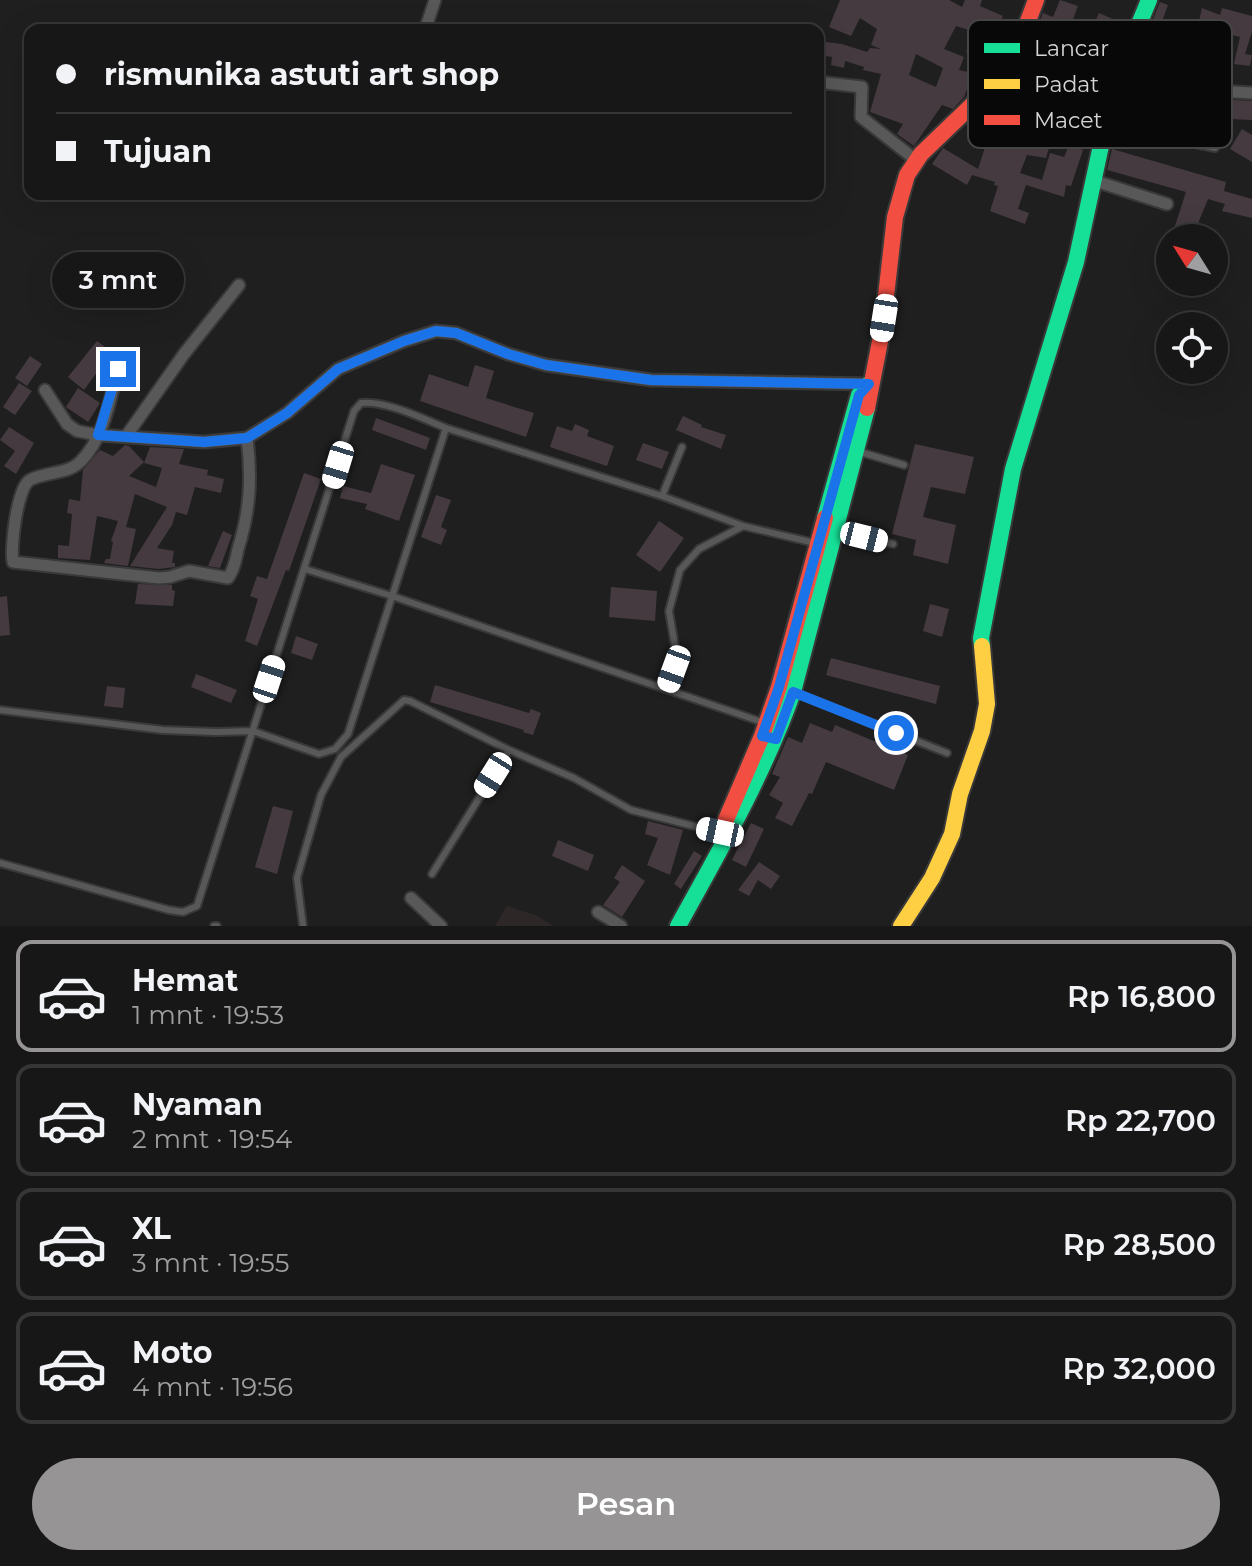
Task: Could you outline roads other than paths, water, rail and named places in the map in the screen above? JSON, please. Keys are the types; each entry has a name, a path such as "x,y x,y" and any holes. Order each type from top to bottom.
{"main road":[{"path":"1029,20 1036,0"},
{"path":"1141,20 1149,0"},
{"path":"768,733 826,537 857,451 881,337 900,200 916,160 968,109"},
{"path":"901,926 932,878 952,834 960,794 982,731 987,704 981,638 995,555 1013,469 1076,262 1099,148"},
{"path":"678,926 713,865 768,733 793,692 859,395 869,384"}],"street":[{"path":"427,24 435,0"},
{"path":"824,83 862,87 861,117 916,160"},
{"path":"1232,92 1252,93"},
{"path":"1092,180 1167,204"},
{"path":"127,435 184,354 239,285"},
{"path":"45,390 67,424 77,431 204,442 247,438 287,413 338,369 436,331 456,333 546,365 651,380 869,384"},
{"path":"118,369 98,435 80,463 51,475 31,479 25,484 19,502 13,562 159,578 185,571 229,578 250,499 247,438"},
{"path":"411,898 441,926"},
{"path":"598,912 621,926"}],"lane":[{"path":"0,863 169,910 192,910 202,896 354,411 359,405 372,402 662,496 743,526 893,544"},
{"path":"0,710 175,731 253,731 319,754 330,752 348,734 446,428"},
{"path":"662,496 682,447"},
{"path":"857,451 904,465"},
{"path":"667,688 677,658 669,611 680,570 699,549 743,526"},
{"path":"305,569 667,688 768,733"},
{"path":"793,692 947,753"},
{"path":"303,926 297,878 321,795 341,757 404,700 574,778 631,810 724,834"},
{"path":"432,874 509,750"}]}
